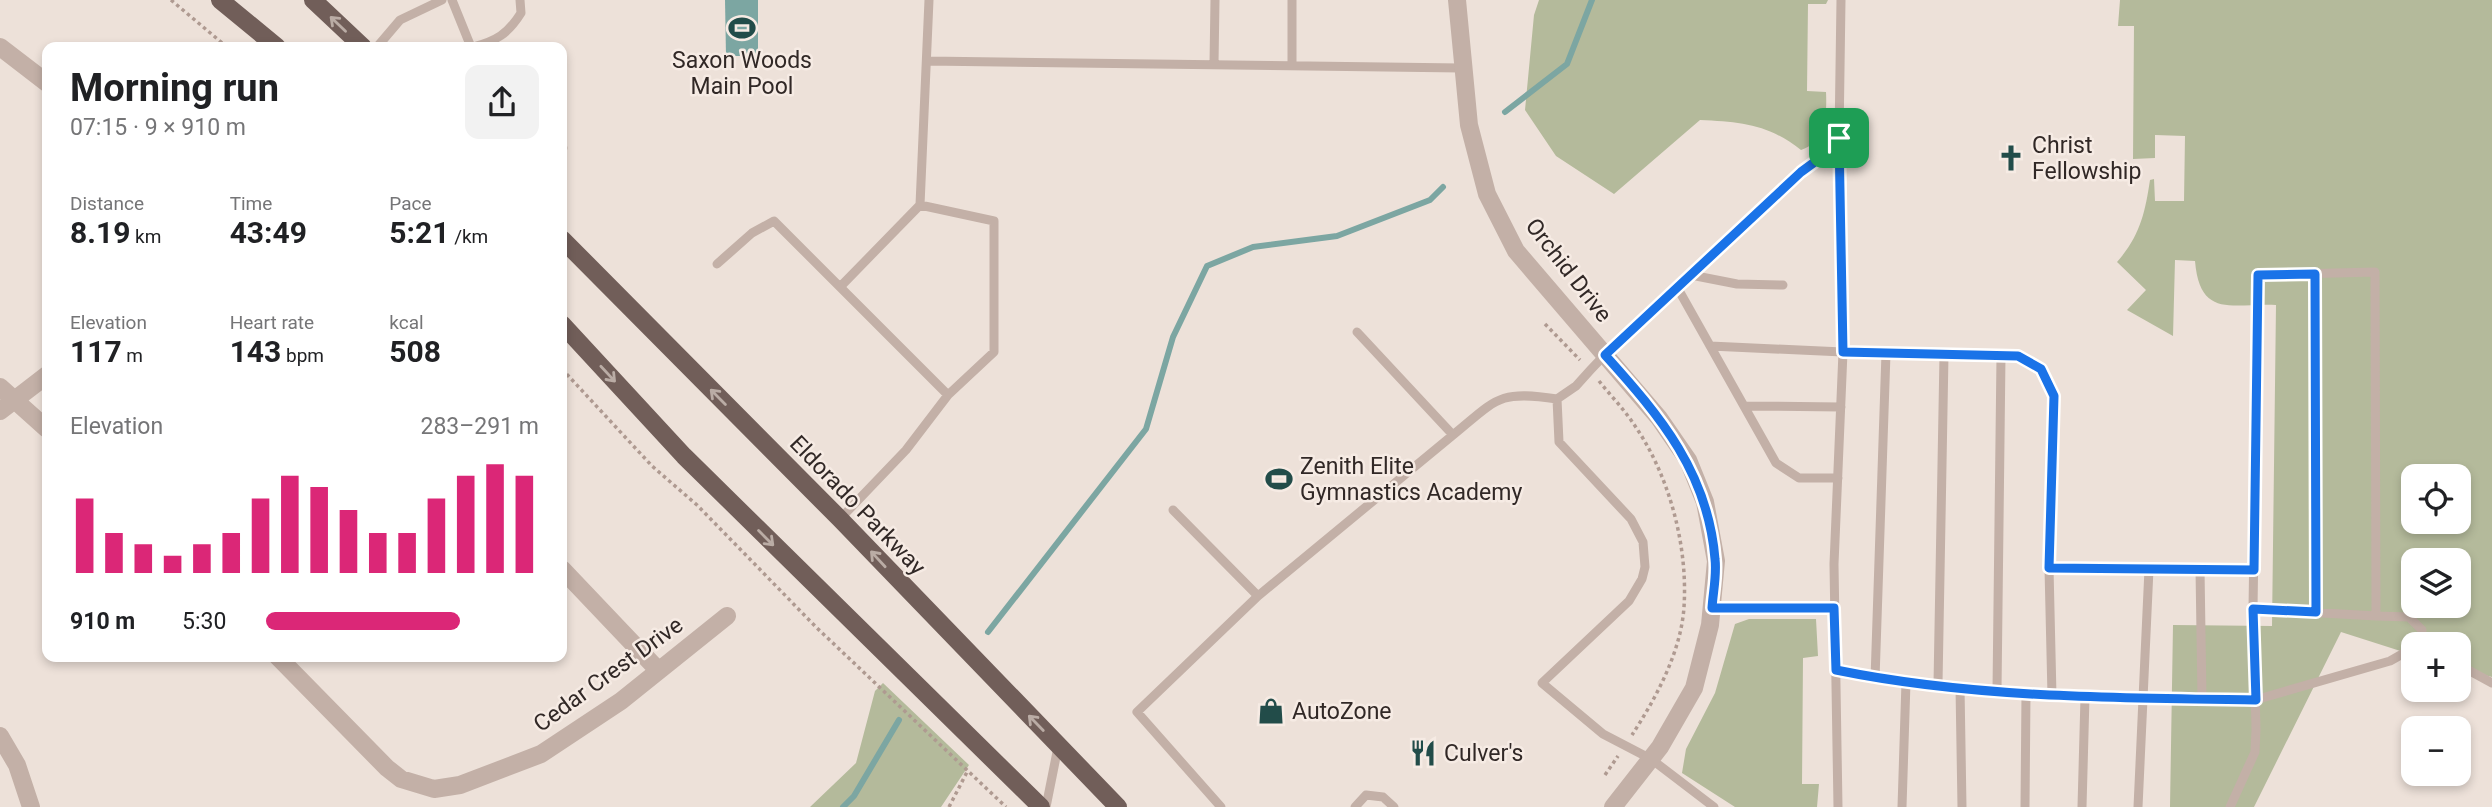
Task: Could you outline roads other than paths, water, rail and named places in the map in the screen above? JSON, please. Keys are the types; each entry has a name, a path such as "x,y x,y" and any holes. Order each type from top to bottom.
{"main road":[{"path":"220,0 271,42"},
{"path":"313,0 358,42"},
{"name":"Eldorado Parkway","path":"567,244 840,519 1118,807"},
{"path":"567,329 684,456 1044,807"}],"street":[{"name":"Orchid Drive","path":"1457,0 1461,68 1469,125 1487,194 1517,251 1651,409 1688,460 1705,502 1716,561 1712,608 1694,688 1651,760 1613,807"},
{"path":"0,47 42,79"},
{"path":"8,405 42,380"},
{"path":"0,387 8,405 42,426"},
{"path":"567,574 659,670"},
{"name":"Cedar Crest Drive","path":"283,662 387,768 401,779 434,789 460,785 541,754 621,701 727,616"},
{"path":"0,736 16,765 30,807"}],"lane":[{"path":"381,42 400,20 442,0"},
{"path":"452,0 470,42"},
{"path":"490,42 512,29 522,13 520,0"},
{"path":"840,287 920,205 929,0"},
{"path":"1214,0 1214,64"},
{"path":"1292,0 1292,65"},
{"path":"1838,807 1834,608 1843,352 1839,138 1841,0"},
{"path":"928,61 1461,68"},
{"path":"1221,807 1137,712 1258,596 1498,398 1527,394 1557,399 1576,386 1677,287 1801,172 1827,153 1839,138"},
{"path":"840,519 906,450 948,395 993,352 993,221 920,205"},
{"path":"717,264 752,233 774,221 948,395"},
{"path":"2230,807 2255,752 2253,609 2258,275 2375,272 2376,615"},
{"path":"2315,274 2316,612"},
{"path":"1690,275 1737,284 1783,285"},
{"path":"1677,287 1767,449 1787,473 1798,478 1838,478"},
{"path":"1357,331 1453,435"},
{"path":"1710,346 2018,356 2041,369 2054,396 2049,568 2052,696"},
{"path":"1875,678 1886,353"},
{"path":"1938,684 1944,355"},
{"path":"1997,691 2001,356"},
{"path":"1557,399 1559,442 1631,519 1643,542 1645,567 1642,579 1629,601 1542,683 1603,734 1651,760 1714,807"},
{"path":"1744,406 1841,407"},
{"path":"1173,510 1258,596"},
{"path":"2049,568 2254,570"},
{"path":"2138,807 2149,569"},
{"path":"2200,569 2202,699"},
{"path":"1712,608 1834,608"},
{"path":"2253,609 2409,617 2422,632"},
{"path":"1836,670 1906,682 2052,696 2256,700 2390,661 2401,655"},
{"path":"2471,672 2492,683"},
{"path":"1902,807 1906,682"},
{"path":"1959,687 1962,807"},
{"path":"2025,807 2026,693"},
{"path":"2082,807 2085,697"},
{"path":"1044,807 1058,745"},
{"path":"1355,807 1366,795 1383,797 1394,807"}],"water":[{"name":"Saxon Woods Main Pool","path":"725,0 758,0 758,56 726,56"}],"waterway":[{"path":"1505,112 1567,64 1592,0"},
{"path":"988,632 1146,429 1173,337 1207,266 1253,247 1337,236 1430,200 1443,187"},
{"path":"843,807 854,796 899,720"}],"place":[{"name":"Saxon Woods Main Pool","path":"742,28"},
{"name":"Christ Fellowship","path":"2011,158"},
{"name":"Zenith Elite Gymnastics Academy","path":"1279,479"},
{"name":"AutoZone","path":"1271,711"},
{"name":"Culver's","path":"1423,753"}]}
